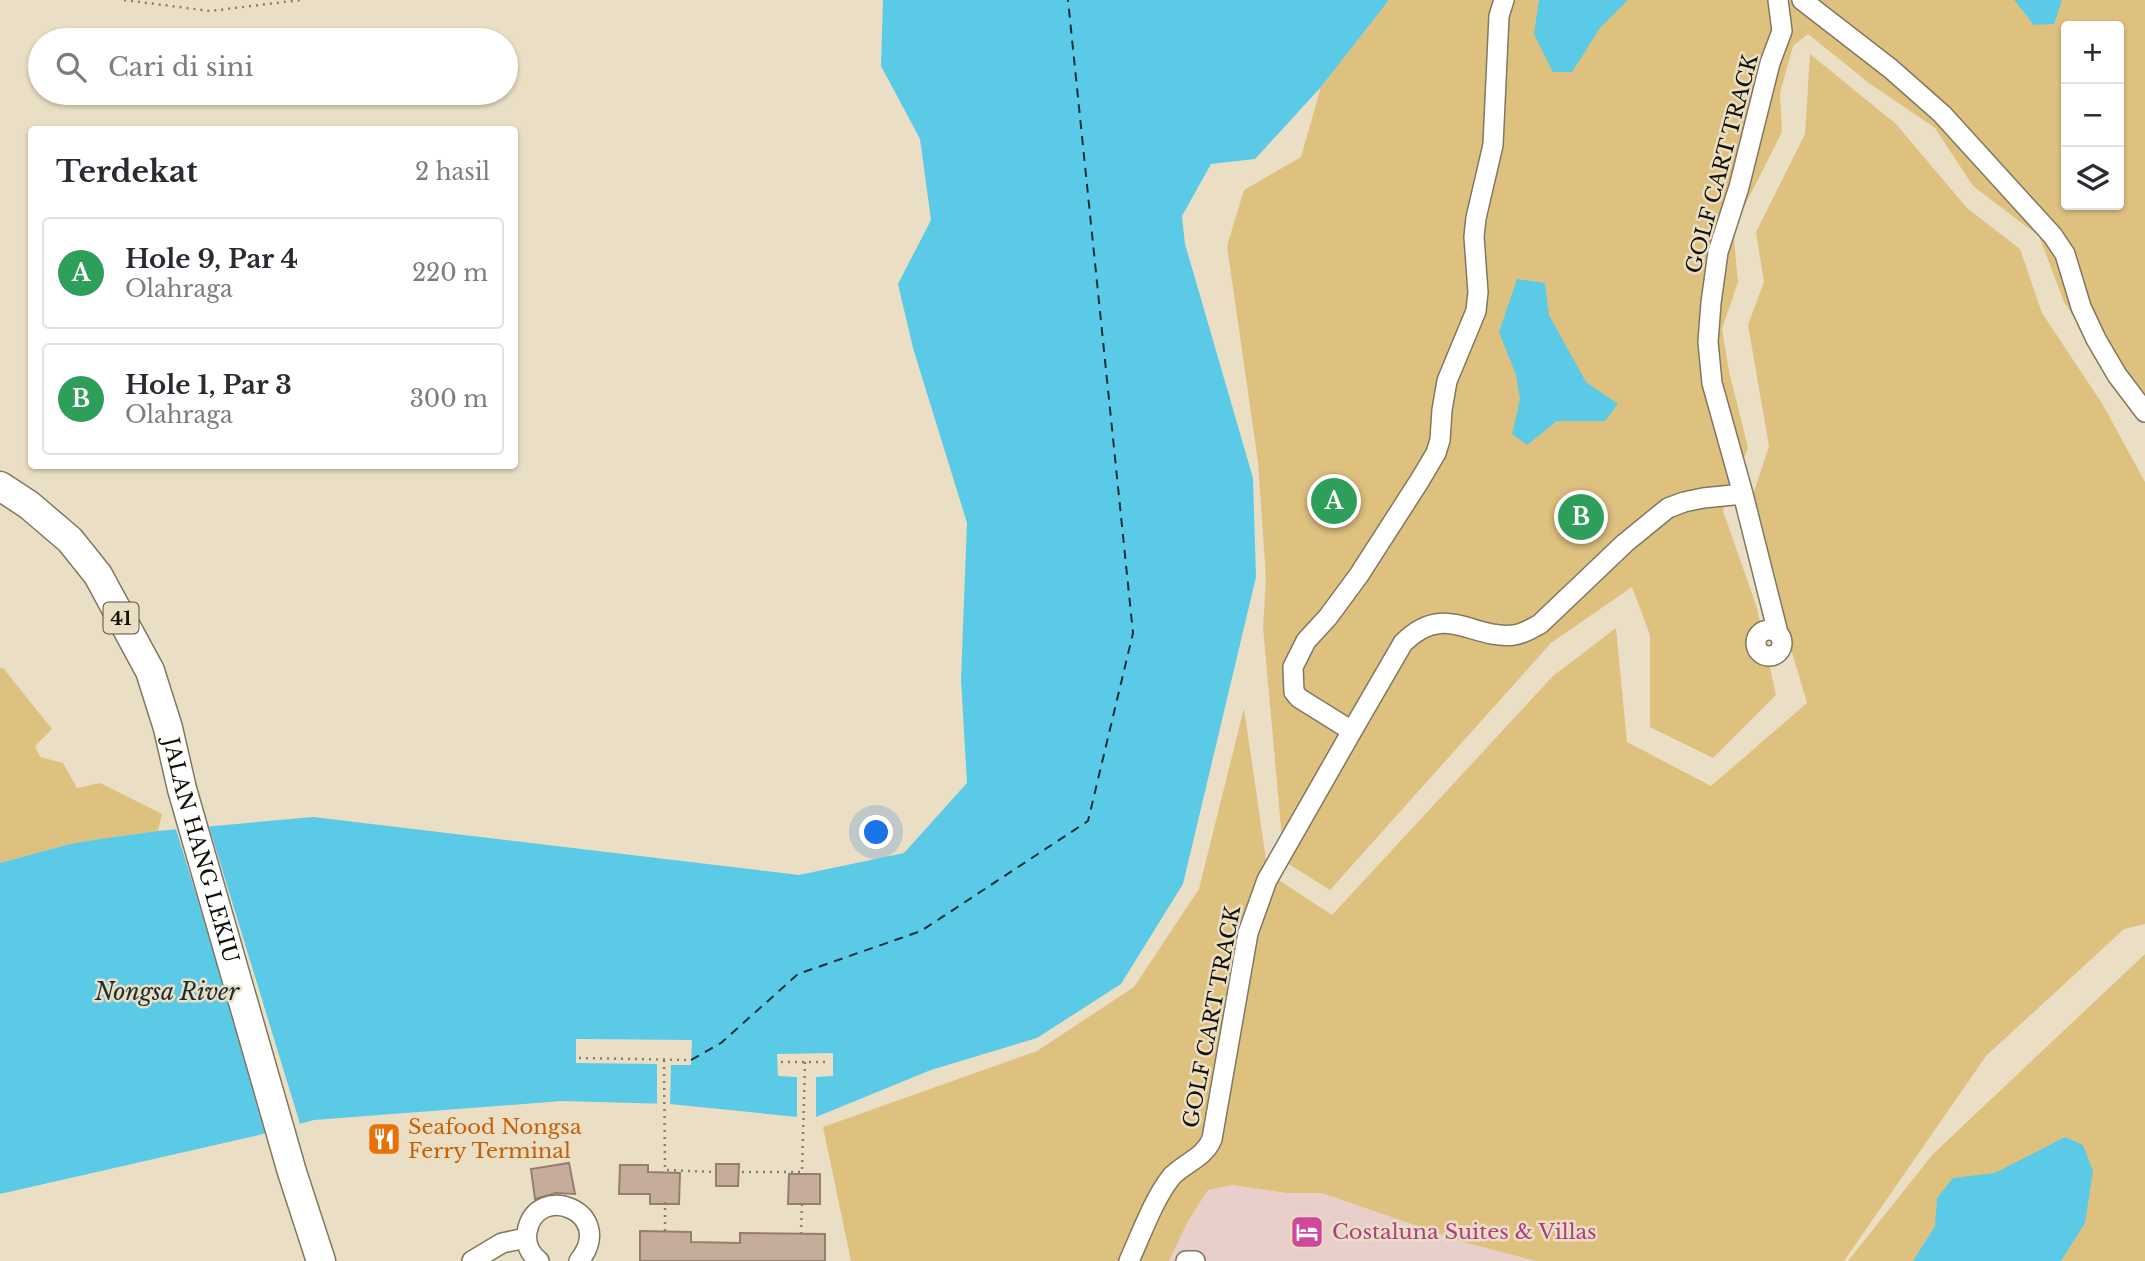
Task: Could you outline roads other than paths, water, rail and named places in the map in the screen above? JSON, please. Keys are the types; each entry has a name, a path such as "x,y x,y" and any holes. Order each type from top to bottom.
{"highway":[{"name":"JALAN HANG LEKIU","path":"0,486 29,505 70,540 98,575 150,671 168,728 181,789 292,1172 321,1261"}],"lane":[{"path":"1504,0 1499,16 1493,145 1474,237 1478,292 1476,310 1447,381 1440,440 1430,462 1359,575 1328,617 1306,641 1293,667 1294,692 1299,698 1352,730 1403,643 1412,635 1435,624 1463,624 1498,635 1516,635 1527,631 1540,624 1625,543 1668,508 1703,498 1743,494"},
{"name":"GOLF CART TRACK","path":"1777,633 1712,383 1708,342 1718,252 1739,187 1770,64 1782,31 1778,0"},
{"path":"1802,0 1891,69 1942,114 2053,236 2065,254 2081,307 2096,340 2145,412"},
{"name":"GOLF CART TRACK","path":"1129,1261 1171,1178 1185,1164 1207,1150 1212,1139 1248,933 1267,880 1352,730"},
{"path":"539,1261 531,1254 526,1238 528,1225 535,1214 546,1207 558,1205 571,1208 582,1215 589,1226 587,1251 579,1261"},
{"path":"472,1261 502,1252 526,1238"},
{"path":"1186,1261 1195,1261"}],"water":[{"name":"Nongsa River","path":"883,0 1389,0 1321,87 1255,159 1211,164 1182,216 1185,244 1253,478 1256,577 1183,884 1121,984 1037,1038 931,1070 816,1117 670,1104 562,1101 314,1120 0,1194 0,863 70,844 100,839 313,817 799,875 904,853 967,783 961,679 967,523 913,348 898,284 931,220 920,139 881,66"},
{"path":"1539,0 1628,0 1600,28 1572,72 1553,72 1534,34"},
{"path":"2014,0 2062,0 2054,24 2034,25"},
{"path":"1517,279 1545,283 1549,315 1586,382 1618,404 1605,421 1557,421 1527,445 1512,434 1520,399 1516,375 1499,332"},
{"path":"2065,1137 2083,1145 2093,1171 2085,1223 2061,1261 1913,1261 1935,1226 1937,1198 1953,1178 1995,1173"}],"place":[{"name":"Hole 9, Par 4","path":"1334,501"},
{"name":"Hole 1, Par 3","path":"1581,517"},
{"name":"Seafood Nongsa Ferry Terminal","path":"384,1139"},
{"name":"Costaluna Suites & Villas","path":"1307,1232"}]}
